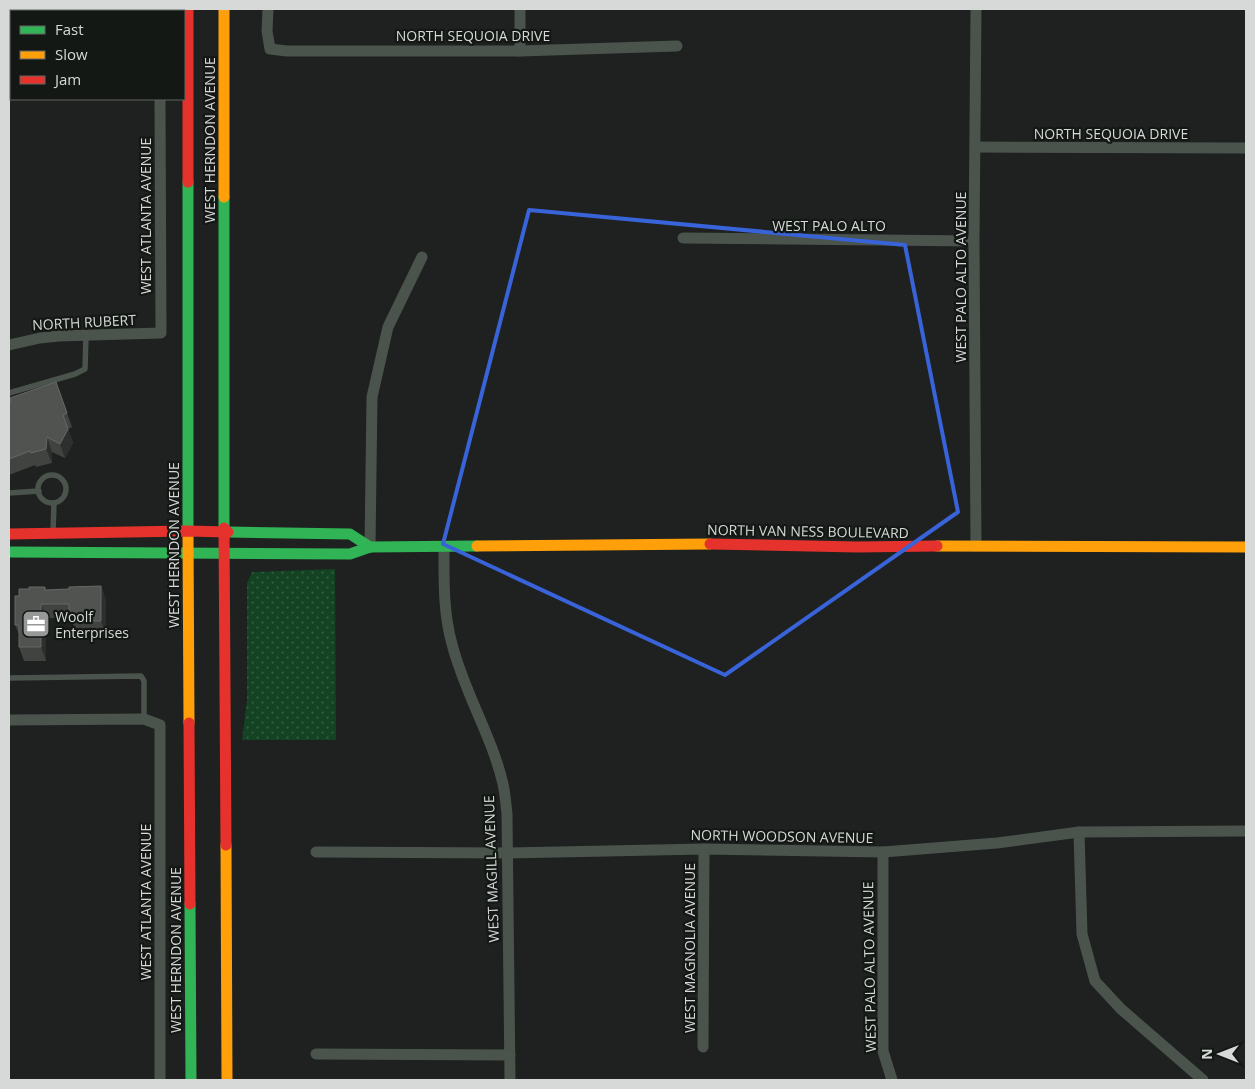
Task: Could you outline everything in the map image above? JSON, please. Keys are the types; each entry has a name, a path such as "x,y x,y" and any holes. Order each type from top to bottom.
{"main road":[{"name":"WEST HERNDON AVENUE","path":"188,9 188,552 191,1080"},
{"name":"WEST HERNDON AVENUE","path":"224,9 227,1080"},
{"name":"NORTH VAN NESS BOULEVARD","path":"9,534 188,531 350,534 370,546"},
{"name":"NORTH VAN NESS BOULEVARD","path":"9,552 350,554 370,546 698,544 858,547 1246,547"}],"street":[{"name":"NORTH SEQUOIA DRIVE","path":"268,9 267,31 270,49 287,51 520,51 677,46"},
{"path":"520,9 520,51"},
{"name":"WEST PALO ALTO AVENUE","path":"976,9 974,241 976,546"},
{"name":"WEST ATLANTA AVENUE","path":"160,100 161,333"},
{"name":"NORTH SEQUOIA DRIVE","path":"976,147 1246,148"},
{"name":"WEST PALO ALTO","path":"683,238 974,241"},
{"path":"370,546 372,397 388,327 422,257"},
{"name":"NORTH RUBERT","path":"9,346 40,338 59,336 161,333"},
{"name":"WEST MAGILL AVENUE","path":"444,546 444,598 447,623 461,672 496,760 503,784 507,814 510,1080"},
{"path":"9,720 144,719"},
{"name":"WEST ATLANTA AVENUE","path":"144,719 160,725 160,1080"},
{"name":"NORTH WOODSON AVENUE","path":"316,852 508,853 704,849 883,852 997,843 1079,832 1246,831"},
{"path":"1079,832 1082,934 1095,981 1121,1009 1203,1080"},
{"name":"WEST MAGNOLIA AVENUE","path":"703,1047 704,849"},
{"name":"WEST PALO ALTO AVENUE","path":"883,852 883,1051 892,1080"},
{"path":"316,1054 510,1055"}],"lane":[{"path":"9,393 75,374 85,369 86,336"},
{"path":"53,476 61,479 66,487 65,496 62,500 54,503 46,502 39,491 39,486 44,479 53,476"},
{"path":"9,493 39,491"},
{"path":"53,532 54,503"},
{"path":"9,678 141,676 144,681 144,719"}],"highlighted area":[{"path":"529,210 905,245 958,512 725,675 443,544"}],"green space":[{"path":"335,569 336,740 242,740 247,700 247,583 252,572"}],"building":[{"path":"56,382 67,413 63,415 68,429 60,444 47,437 46,449 31,453 30,451 9,459 10,398"},
{"path":"101,586 101,621 72,621 72,613 69,613 69,604 41,604 41,647 19,647 19,625 15,625 15,596 19,596 19,589 45,587 45,590"}],"traffic: fast":[{"path":"188,182 188,533"},
{"path":"224,197 224,528"},
{"path":"228,532 350,534 370,547"},
{"path":"9,552 350,554 370,547 477,546"},
{"path":"190,904 191,1080"}],"traffic: slow":[{"path":"224,9 224,197"},
{"path":"188,533 189,723"},
{"path":"477,546 710,544"},
{"path":"937,546 1246,547"},
{"path":"226,845 227,1080"}],"traffic: jam":[{"path":"188,9 188,182"},
{"path":"224,528 226,845"},
{"path":"9,534 228,532"},
{"path":"710,544 857,547 937,546"},
{"path":"189,723 190,904"}],"place":[{"name":"Woolf Enterprises","path":"36,624"}]}
